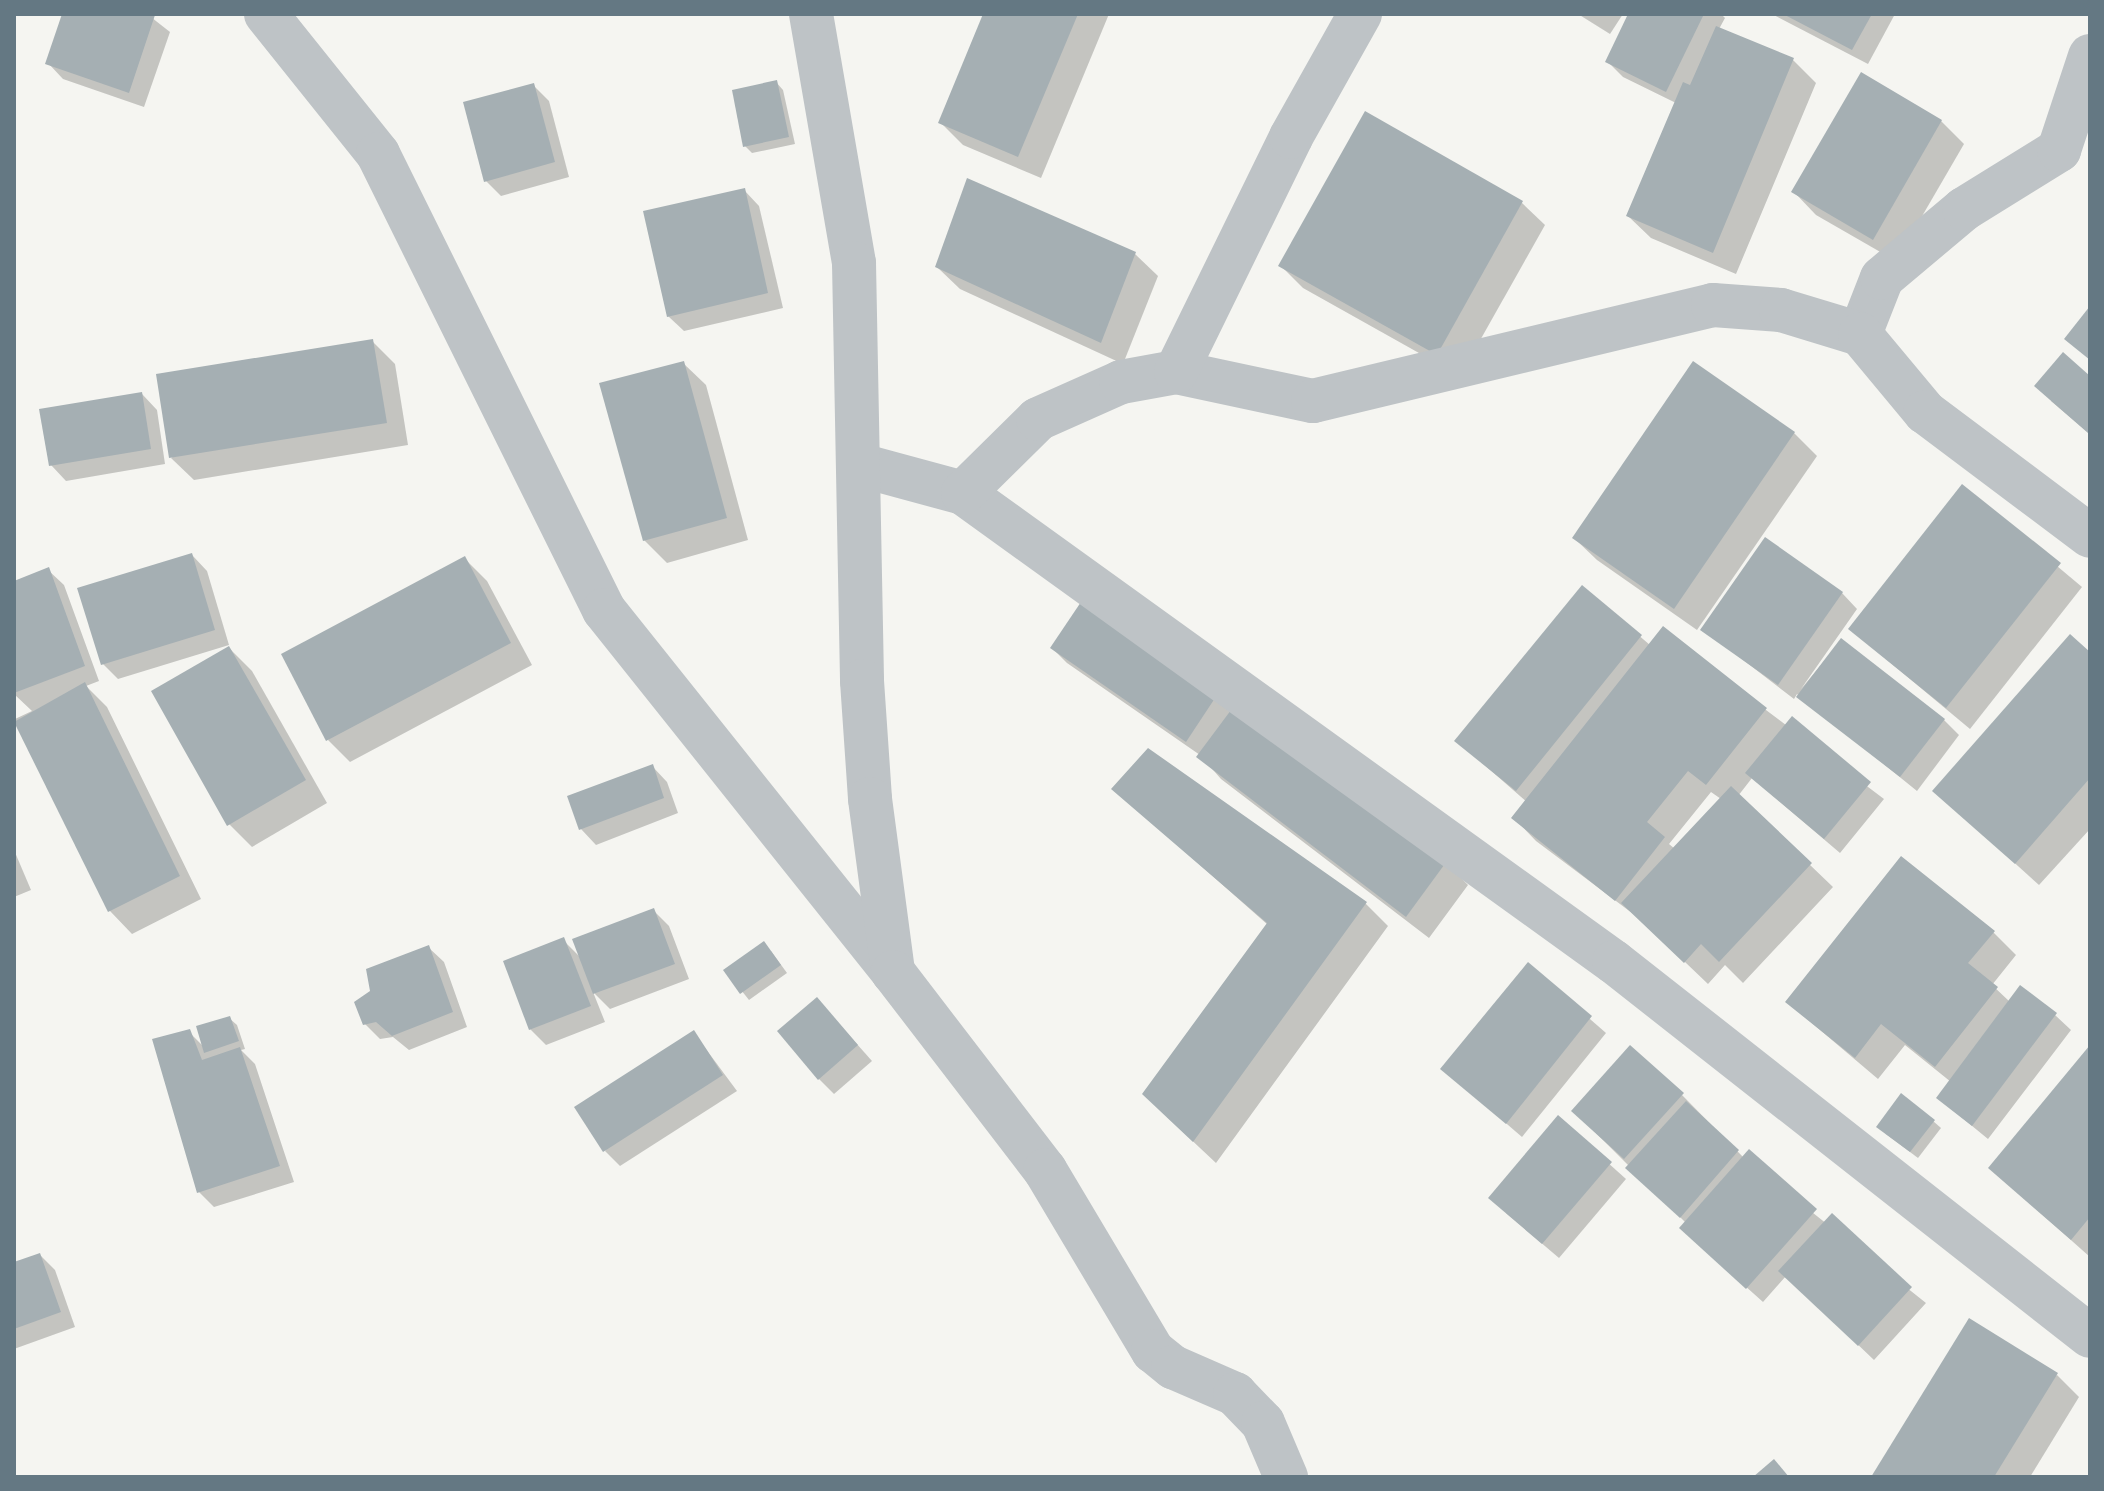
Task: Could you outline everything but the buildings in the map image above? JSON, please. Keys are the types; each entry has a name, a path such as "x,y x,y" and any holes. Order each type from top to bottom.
{"street":[{"path":"266,14 378,154 604,610 893,972 1045,1170 1153,1351 1173,1367 1235,1394 1263,1423 1286,1477"},
{"path":"811,14 854,263 862,681 870,799 893,972"},
{"path":"1176,372 1291,137 1360,14"},
{"path":"1860,334 1882,278 1964,209 2059,150 2090,56"},
{"path":"963,493 1038,419 1121,382 1176,372 1313,401 1713,305 1781,310 1860,334 1925,412 2090,536"},
{"path":"860,465 963,493 1614,962 2090,1336"}]}
